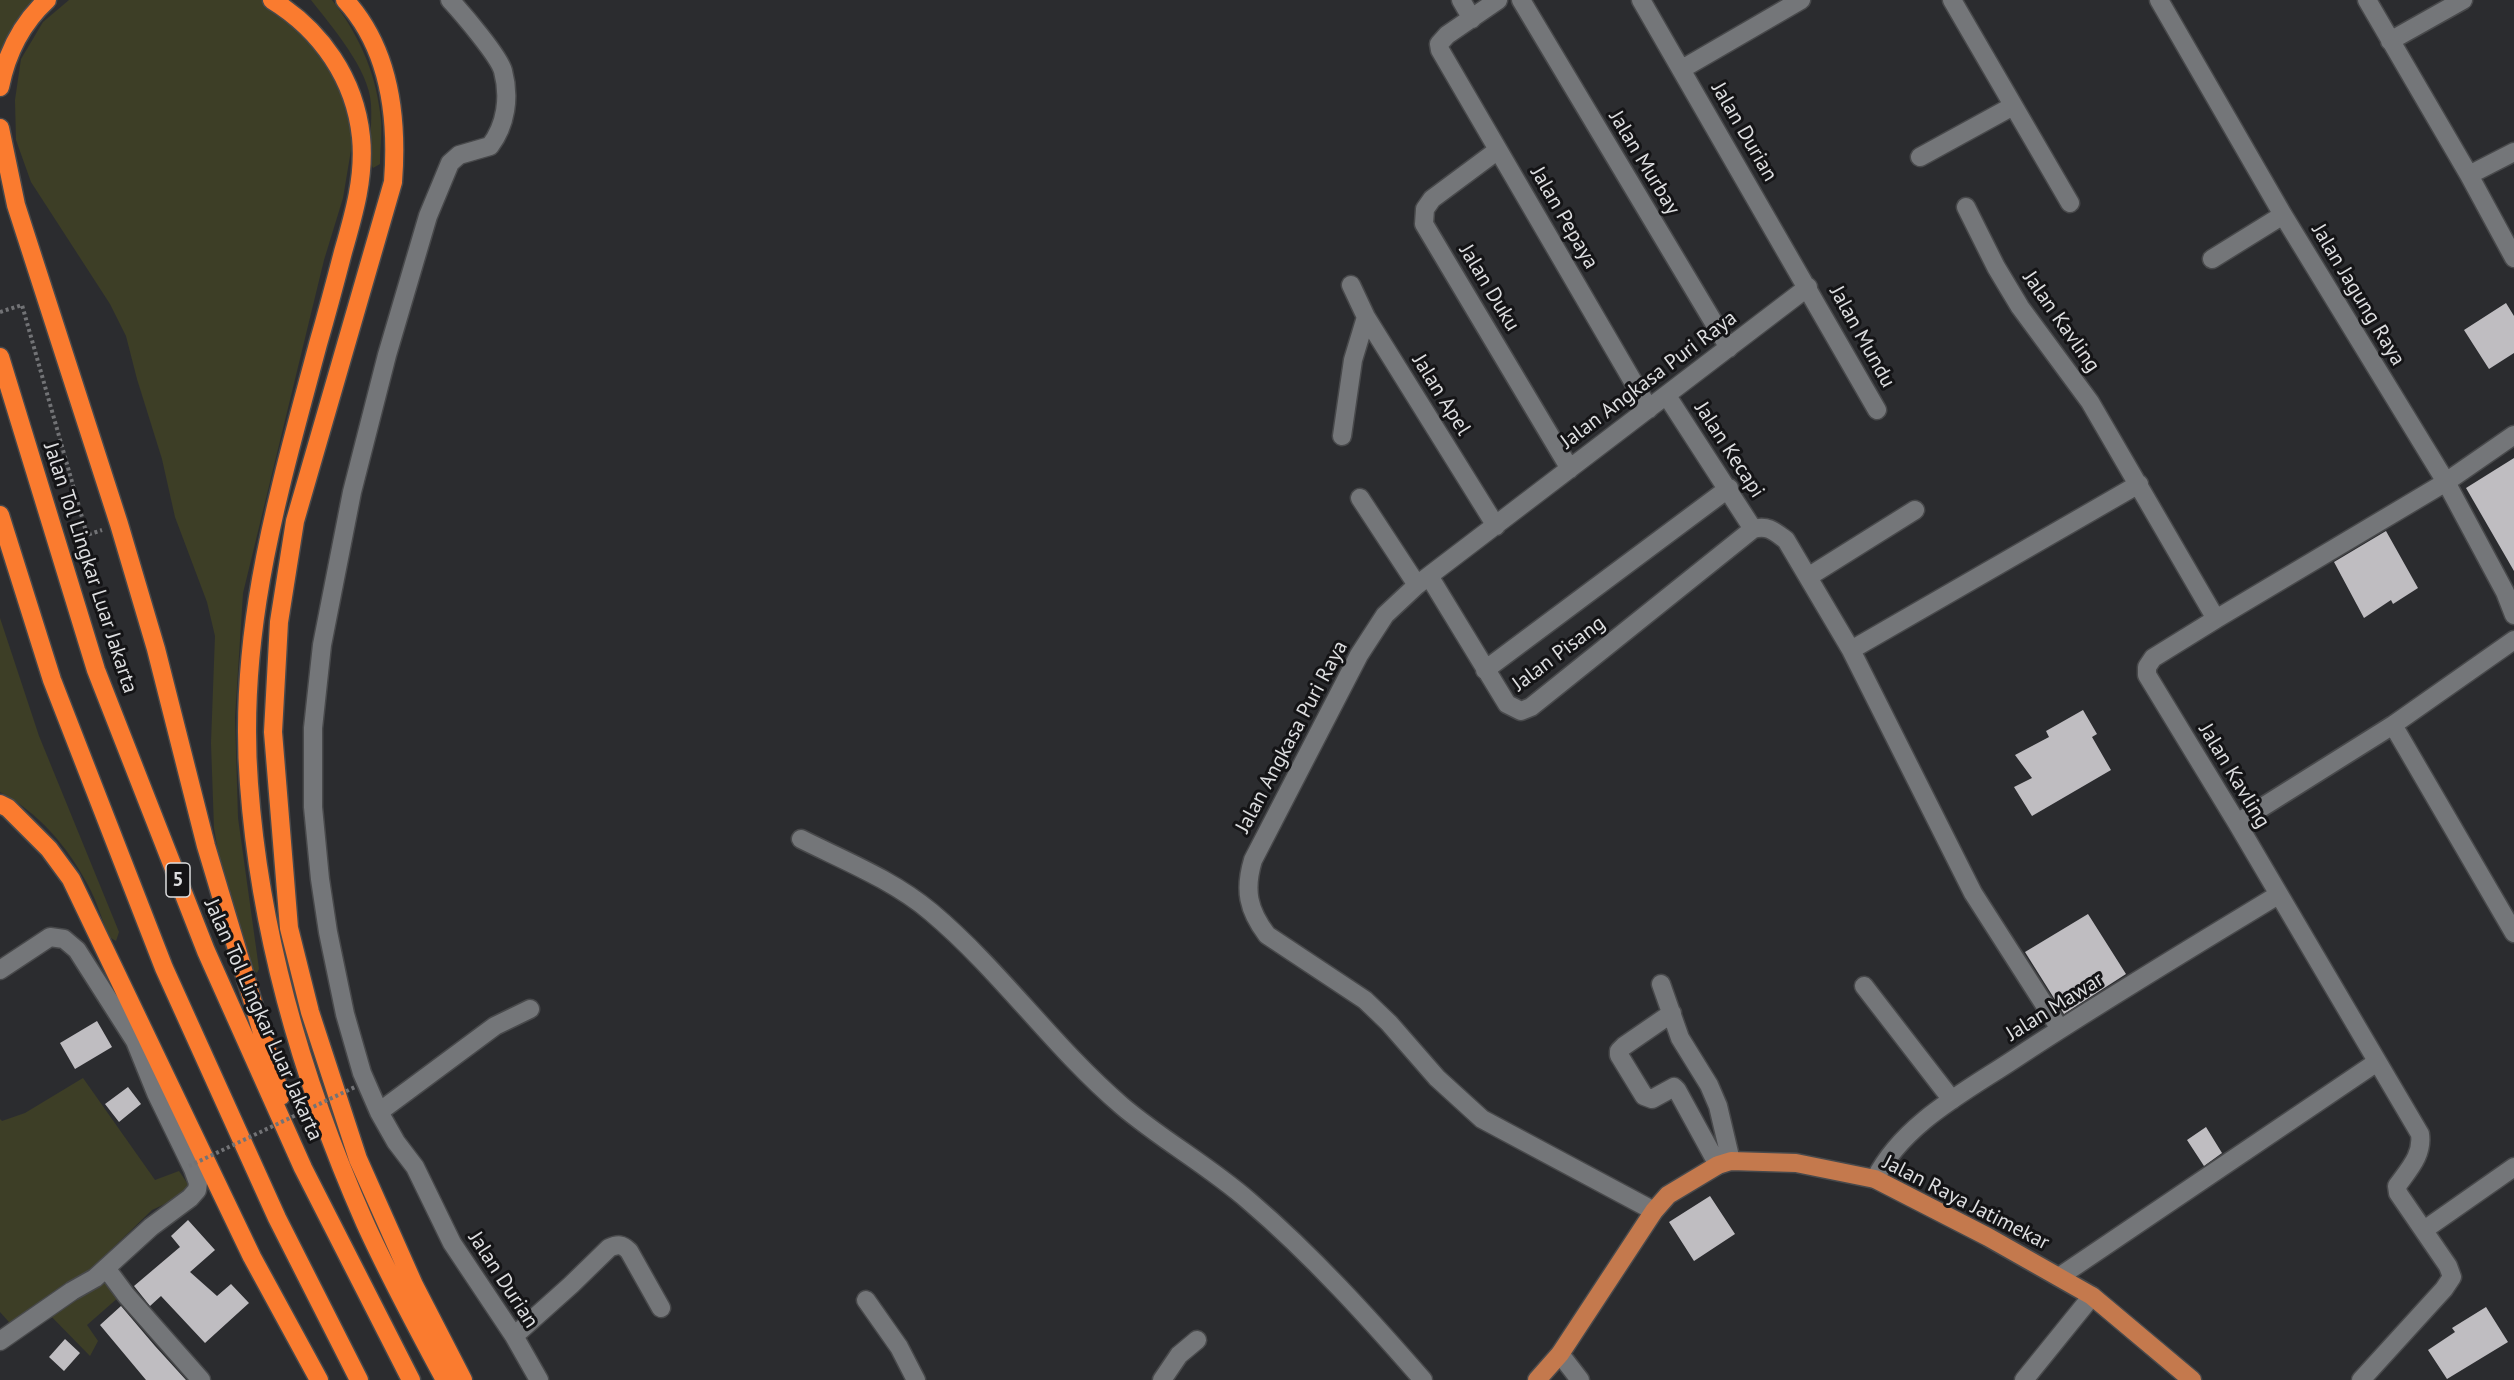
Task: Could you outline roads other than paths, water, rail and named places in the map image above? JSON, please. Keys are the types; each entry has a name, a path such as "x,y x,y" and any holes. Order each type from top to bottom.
{"highway":[{"path":"0,87 9,52 31,15 47,0"},
{"path":"272,0 302,21 334,58 357,110 362,156 355,207 279,488 260,574 248,668 249,782 258,858 269,927 319,1108 365,1221 399,1294 445,1380"},
{"path":"345,0 357,13 380,54 393,111 395,160 393,182 295,521 279,622 273,732 281,852 289,928 332,1083 358,1160 414,1285 463,1380"},
{"path":"0,128 16,205 156,649 206,846 303,1168"},
{"name":"Jalan Tol Lingkar Luar Jakarta","path":"0,357 96,670 206,951 303,1168 411,1380"},
{"name":"5","path":"0,515 52,680 164,968 277,1218 359,1380"},
{"path":"0,804 8,808 49,849 71,879 252,1257 320,1380"}],"main road":[{"path":"1537,1380 1560,1354 1654,1210 1668,1195 1725,1163"},
{"name":"Jalan Raya Jatimekar","path":"1725,1163 1796,1163 1875,1179 2092,1296 2192,1380"}],"street":[{"name":"Jalan Durian","path":"450,0 468,20 503,69 506,101 504,119 490,146 459,155 450,163 418,246 387,355 352,492 322,645 313,728 313,807 328,932 345,1014 362,1073 379,1112 396,1142 415,1167 452,1243 514,1336 539,1380"},
{"path":"1461,0 1472,19 1498,0"},
{"name":"Jalan Murbay","path":"1521,0 1729,348"},
{"name":"Jalan Durian","path":"1641,0 1808,287"},
{"path":"1682,69 1801,0"},
{"path":"1952,0 2070,202"},
{"name":"Jalan Jagung Raya","path":"2159,0 2283,215 2446,482 2505,592 2514,615"},
{"path":"2367,0 2469,175 2514,258"},
{"path":"2390,41 2463,0"},
{"name":"Jalan Pepaya","path":"1472,19 1447,35 1439,44 1440,50 1649,409"},
{"path":"1920,157 2013,106"},
{"name":"Jalan Duku","path":"1498,150 1432,199 1425,209 1424,224 1570,469"},
{"path":"2469,175 2514,152"},
{"name":"Jalan Kavling","path":"1966,207 1996,267 2020,307 2091,402 2216,619 2153,658 2146,675 2237,823 2420,1134 2422,1146 2415,1161 2397,1186 2398,1193 2448,1266 2451,1277 2444,1289 2361,1380"},
{"path":"2212,259 2283,215"},
{"name":"Jalan Apel","path":"1351,285 1366,317 1496,526"},
{"name":"Jalan Angkasa Puri Raya","path":"1654,1210 1482,1119 1437,1078 1389,1023 1365,1000 1267,935 1256,921 1247,880 1253,860 1359,655 1385,615 1423,581 1808,287"},
{"name":"Jalan Mundu","path":"1808,287 1877,410"},
{"path":"1342,436 1353,360 1366,317"},
{"name":"Jalan Kecapi","path":"1667,396 1753,529"},
{"path":"2216,619 2446,482 2514,435"},
{"path":"1851,650 2139,484"},
{"path":"1485,670 1729,489"},
{"name":"Jalan Pisang","path":"1360,498 1423,581 1507,704 1521,711 1531,707 1753,529"},
{"path":"1808,577 1915,510"},
{"path":"1753,529 1763,526 1771,528 1786,540 1851,650 1973,893 2060,1029"},
{"path":"2237,823 2393,725 2514,640"},
{"path":"2393,725 2514,933"},
{"path":"801,839 894,885 966,943 1089,1076 1124,1107 1214,1172 1296,1244 1423,1380"},
{"name":"Jalan Mawar","path":"1875,1179 1886,1158 1910,1132 1952,1100 2060,1029 2278,895"},
{"path":"0,970 50,937 64,939 77,950 135,1041 198,1184 197,1190 190,1198 136,1239 95,1278 72,1291 0,1341"},
{"path":"1661,984 1680,1038 1719,1106 1725,1163"},
{"path":"1864,986 1952,1100"},
{"path":"379,1112 495,1026 530,1009"},
{"path":"1671,1013 1624,1046 1619,1051 1619,1055 1644,1096 1652,1099 1674,1087 1677,1090 1725,1163"},
{"path":"2059,1277 2377,1062"},
{"path":"2424,1230 2514,1167"},
{"path":"514,1336 609,1248 617,1244 623,1245 629,1251 661,1308"},
{"path":"106,1268 126,1295 201,1380"},
{"path":"2024,1380 2092,1296"},
{"path":"866,1300 899,1347 916,1380"},
{"path":"1162,1380 1175,1360 1197,1340"},
{"path":"1560,1354 1580,1380"}]}
